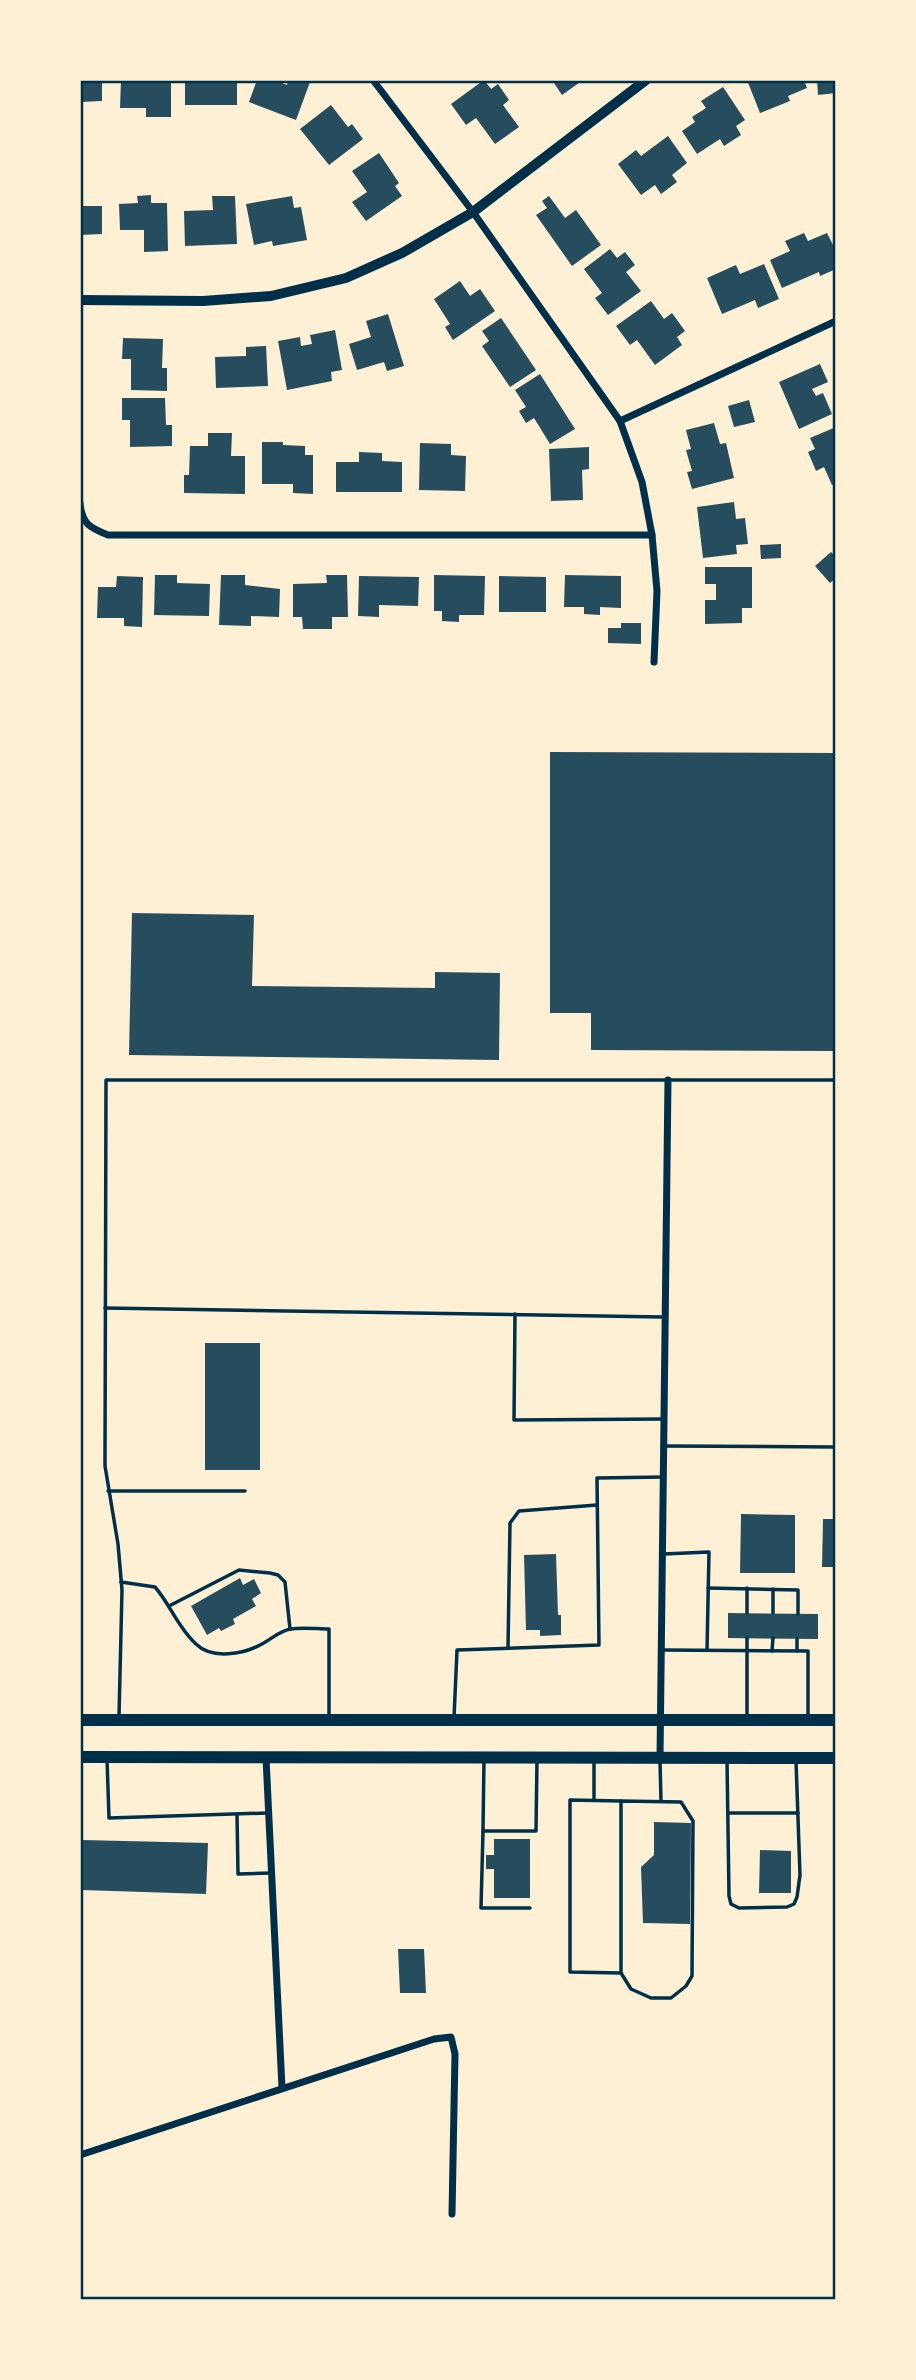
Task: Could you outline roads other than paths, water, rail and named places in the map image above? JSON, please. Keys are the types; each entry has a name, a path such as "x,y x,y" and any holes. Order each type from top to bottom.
{"main road":[{"path":"80,1720 835,1720"},
{"path":"80,1757 835,1758"}],"street":[{"path":"373,80 473,212 620,421 642,482 652,536 657,591 654,662"},
{"path":"80,300 203,301 271,296 346,278 402,253 473,212 646,80"},
{"path":"620,421 835,321"},
{"path":"80,503 81,515 90,528 108,536 652,536"},
{"path":"660,1758 668,1080"},
{"path":"266,1758 282,2088"},
{"path":"80,2155 435,2039 451,2037 455,2054 452,2214"}],"lane":[{"path":"119,1720 121,1582 118,1544 105,1466 106,1080 835,1080"},
{"path":"105,1308 664,1317"},
{"path":"515,1314 514,1420 664,1419"},
{"path":"664,1446 835,1447"},
{"path":"454,1720 457,1650 599,1645 597,1478 664,1477"},
{"path":"108,1491 245,1491"},
{"path":"508,1648 510,1523 519,1511 597,1505"},
{"path":"663,1553 709,1552 707,1650"},
{"path":"169,1606 239,1570 270,1573 278,1575 285,1582 289,1629"},
{"path":"121,1582 155,1587 178,1624 204,1651 241,1652 259,1646 289,1629 329,1629 328,1720"},
{"path":"708,1587 798,1590 798,1614"},
{"path":"747,1588 747,1613"},
{"path":"773,1589 773,1613"},
{"path":"747,1638 747,1720"},
{"path":"772,1651 773,1638"},
{"path":"797,1639 797,1651"},
{"path":"662,1650 808,1651 808,1720"},
{"path":"107,1757 109,1818 269,1813"},
{"path":"484,1757 481,1908 530,1908"},
{"path":"484,1831 536,1831 537,1758"},
{"path":"594,1758 594,1800"},
{"path":"660,1758 662,1801"},
{"path":"727,1758 729,1896 732,1904 739,1908 787,1907 794,1904 797,1897 800,1875 796,1758"},
{"path":"621,1801 621,1973 631,1989 651,1998 671,1998 686,1986 692,1976 693,1821 681,1802 570,1800 570,1972 621,1973"},
{"path":"728,1813 798,1813"},
{"path":"237,1814 239,1874 272,1873"}]}
